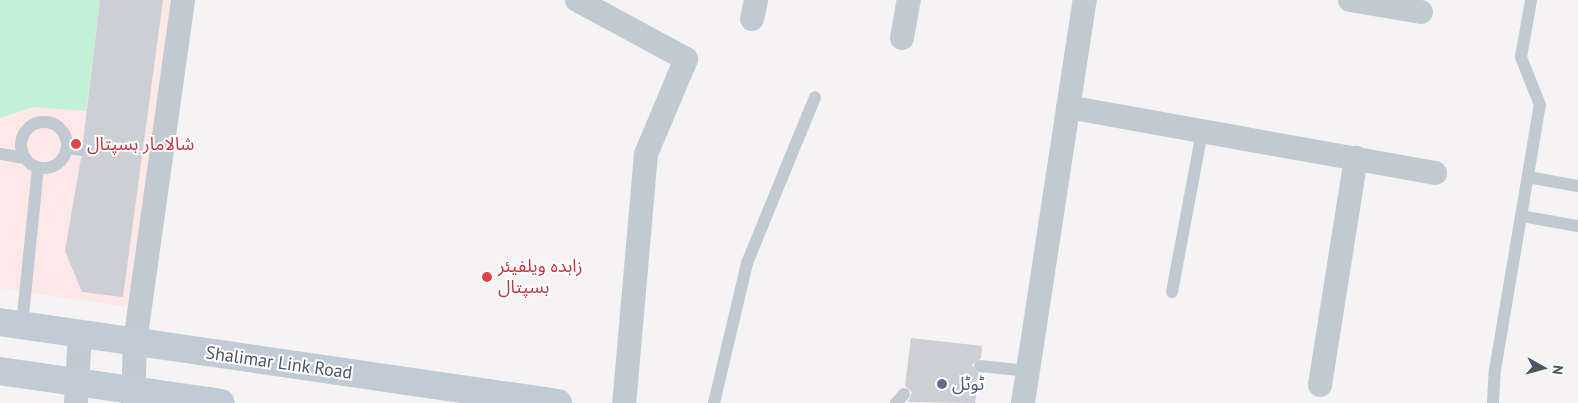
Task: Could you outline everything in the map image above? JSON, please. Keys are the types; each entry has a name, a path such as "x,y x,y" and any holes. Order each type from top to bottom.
{"main road":[{"name":"Shalimar Link Road","path":"11,324 558,403"},
{"path":"0,370 76,393 221,403"}],"street":[{"path":"133,397 135,342 183,0"},
{"path":"577,0 686,59 646,154 624,403"},
{"path":"902,38 909,0"},
{"path":"1023,403 1085,0"},
{"path":"1350,0 1421,12"},
{"path":"1068,106 1435,173"},
{"path":"1320,385 1356,158"},
{"path":"76,393 80,334"}],"lane":[{"path":"1494,403 1521,216 1540,105 1521,57 1531,0"},
{"path":"714,403 747,263 815,97"},
{"path":"0,154 24,158 38,168 51,168 63,160 68,148 61,130 43,121 31,126 22,136 24,158"},
{"path":"1172,292 1202,131"},
{"path":"68,148 82,150"},
{"path":"11,324 38,168"},
{"path":"1528,177 1578,186"},
{"path":"1521,216 1578,226"},
{"path":"980,366 1027,371"}],"shaded area":[{"name":"شالامار ہسپتال","path":"0,0 172,0 129,307 0,288"}],"green space":[{"path":"0,0 100,0 86,111 33,107 0,118"}],"building":[{"path":"100,0 163,0 123,297 82,292 65,251 81,158 90,151 83,142"},
{"path":"911,338 982,346 981,358 972,365 979,374 975,403 908,402 912,392 905,386"}],"place":[{"name":"شالامار ہسپتال","path":"76,144"},
{"name":"زاہدہ ویلفیئر ہسپتال","path":"487,277"},
{"name":"ٹوٹل","path":"942,384"}]}
